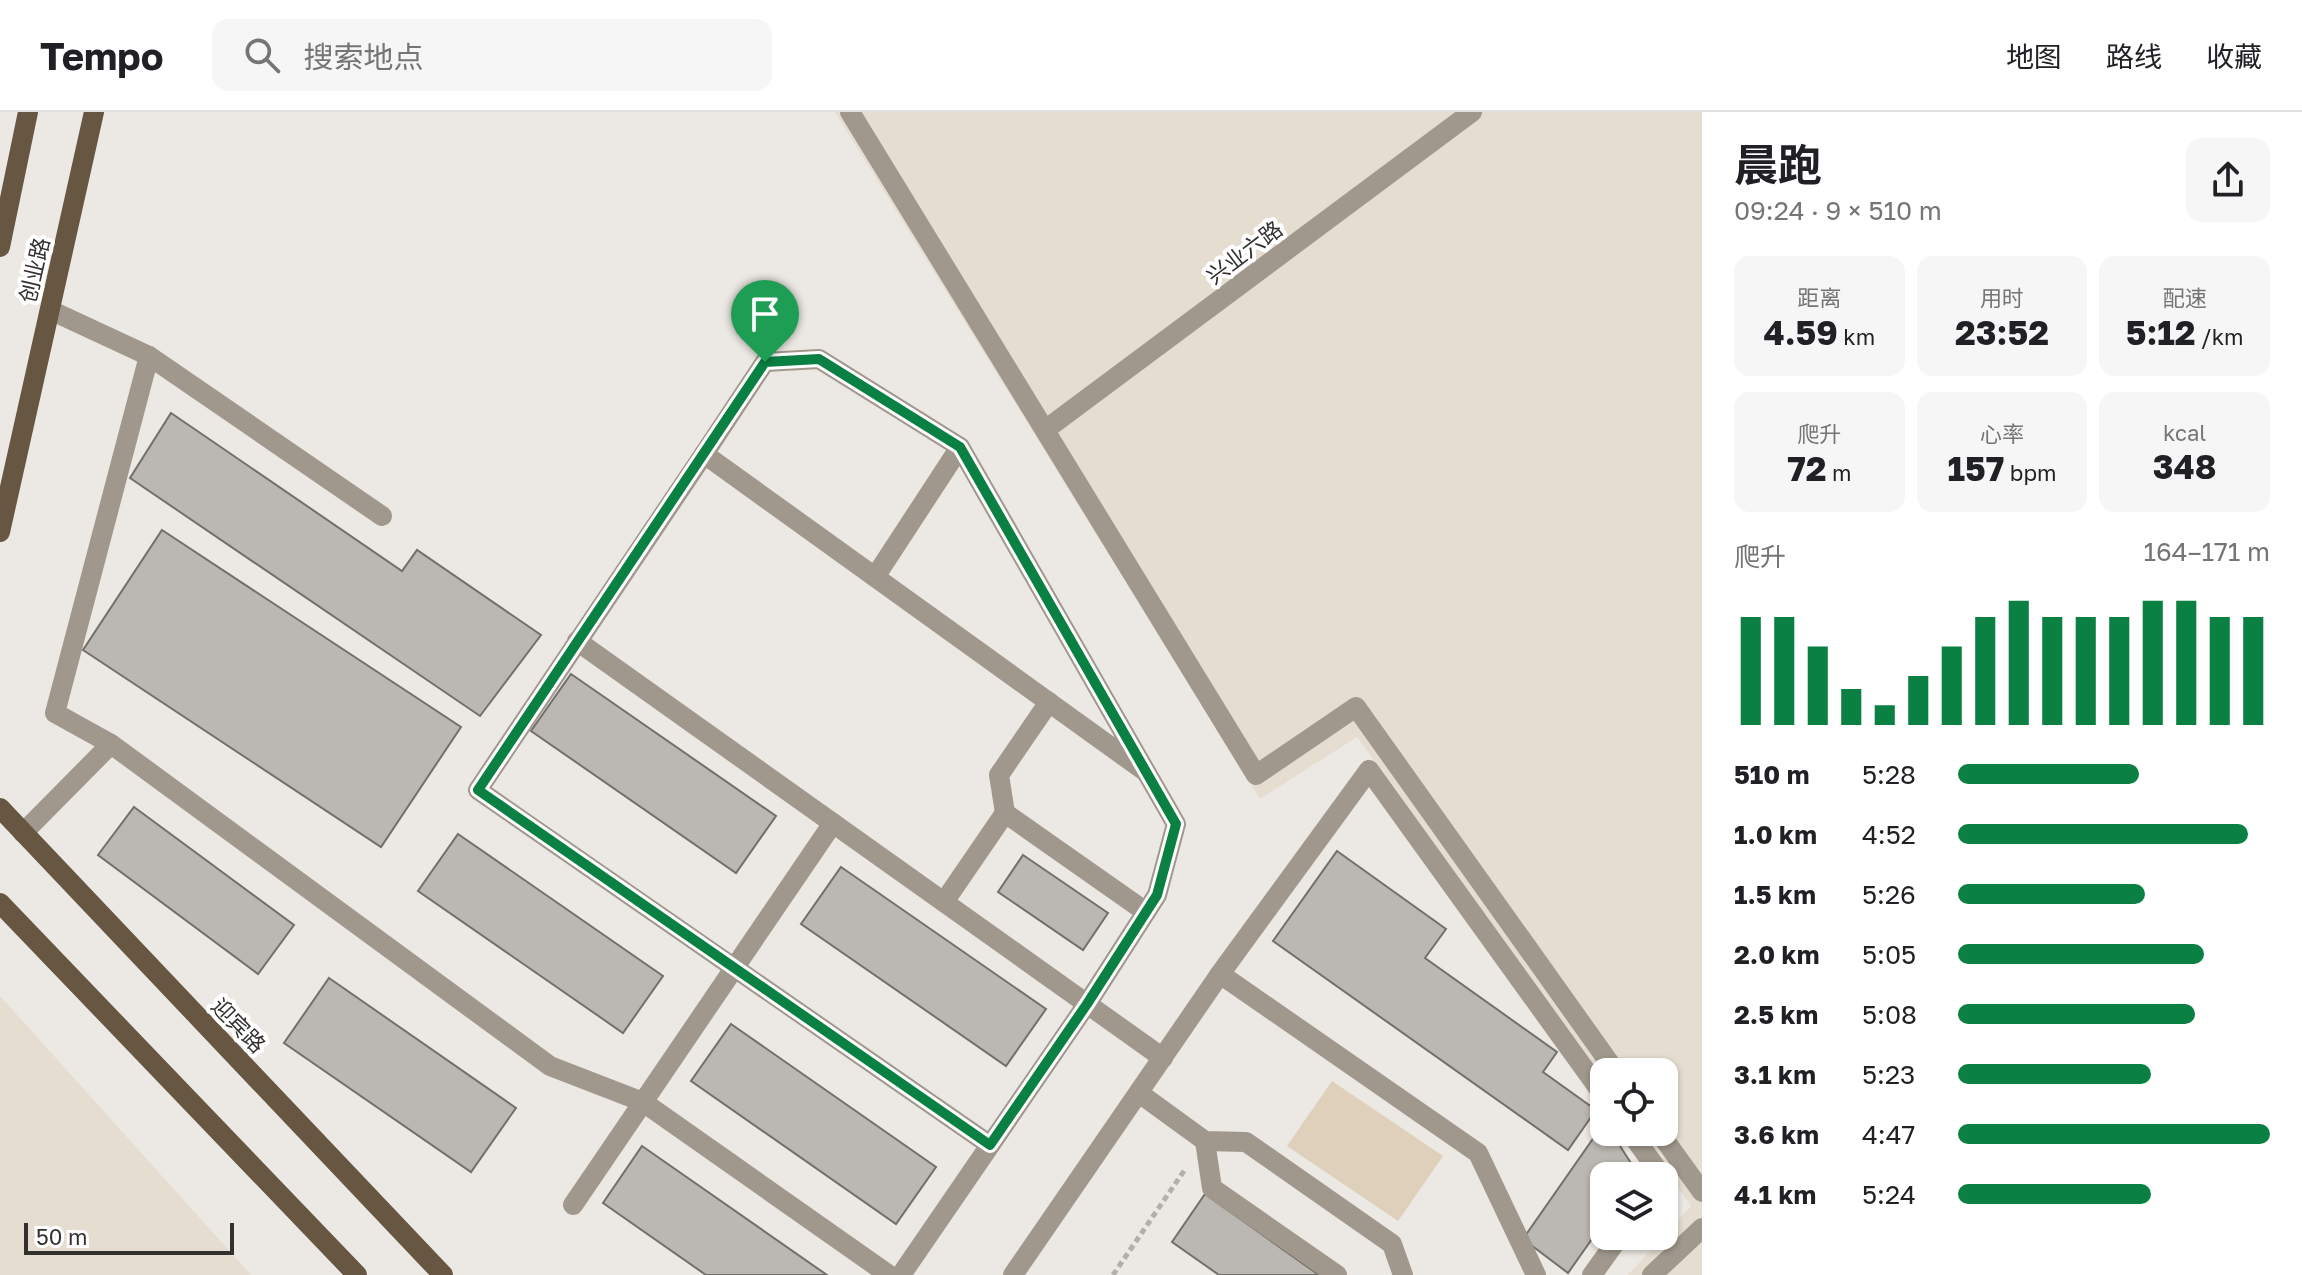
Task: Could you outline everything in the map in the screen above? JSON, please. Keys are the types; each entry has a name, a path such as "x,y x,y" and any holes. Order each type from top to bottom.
{"main road":[{"name":"创业路","path":"0,247 28,112"},
{"name":"创业路","path":"0,532 94,112"},
{"name":"迎宾路","path":"0,808 443,1275"},
{"path":"0,903 357,1275"}],"street":[{"path":"850,112 1256,775 1356,707 1606,1058"},
{"name":"兴业六路","path":"1045,430 1472,112"},
{"path":"50,310 149,356 382,516"},
{"path":"149,356 55,713 111,744 550,1066 643,1102 889,1275"},
{"path":"901,1275 1087,1004 1157,895 1176,824 960,447 819,359 765,362 478,790 990,1145"},
{"path":"875,577 960,447"},
{"path":"704,454 1146,772"},
{"path":"577,641 1163,1058"},
{"path":"944,902 1005,813 999,775 1049,702"},
{"path":"23,833 111,744"},
{"path":"1013,1275 1220,974 1369,770 1590,1077"},
{"path":"1005,813 1146,912"},
{"path":"573,1205 833,823"},
{"path":"1220,974 1478,1153 1536,1275"},
{"path":"1139,1093 1205,1141 1246,1142 1392,1244 1403,1275"},
{"path":"1205,1141 1212,1188 1337,1275"},
{"path":"1669,1146 1702,1192"},
{"path":"1652,1275 1702,1228"},
{"path":"1592,1275 1610,1250"}],"path":[{"path":"1113,1275 1205,1141"}],"shaded area":[{"path":"835,112 1702,112 1702,1275 1628,1275 1651,1250 1678,1250 1678,1220 1691,1206 1678,1188 1678,1162 1659,1162 1648,1146 1678,1146 1678,1058 1590,1058 1590,1064 1357,737 1260,799"},
{"path":"0,996 251,1275 0,1275"},
{"path":"1332,1081 1443,1156 1398,1221 1287,1146"}],"building":[{"path":"171,413 402,571 417,550 541,635 480,716 130,478"},
{"path":"162,530 461,727 381,847 83,650"},
{"path":"571,674 776,816 736,873 531,731"},
{"path":"134,807 294,925 258,974 98,855"},
{"path":"458,834 663,976 623,1033 418,891"},
{"path":"1337,851 1446,929 1425,958 1557,1052 1543,1072 1590,1106 1590,1119 1568,1150 1273,941"},
{"path":"1023,855 1108,913 1083,950 998,892"},
{"path":"841,867 1046,1009 1006,1066 801,924"},
{"path":"329,978 516,1108 471,1172 284,1043"},
{"path":"731,1024 936,1167 896,1224 691,1081"},
{"path":"1590,1143 1590,1146 1620,1146 1630,1162 1590,1162 1590,1242 1568,1273 1523,1239"},
{"path":"642,1146 827,1275 706,1275 603,1203"},
{"path":"1205,1194 1319,1275 1219,1275 1172,1242"}],"route":[{"path":"819,359 960,447 1176,824 1157,895 990,1145 478,790 765,362 819,359"}]}
